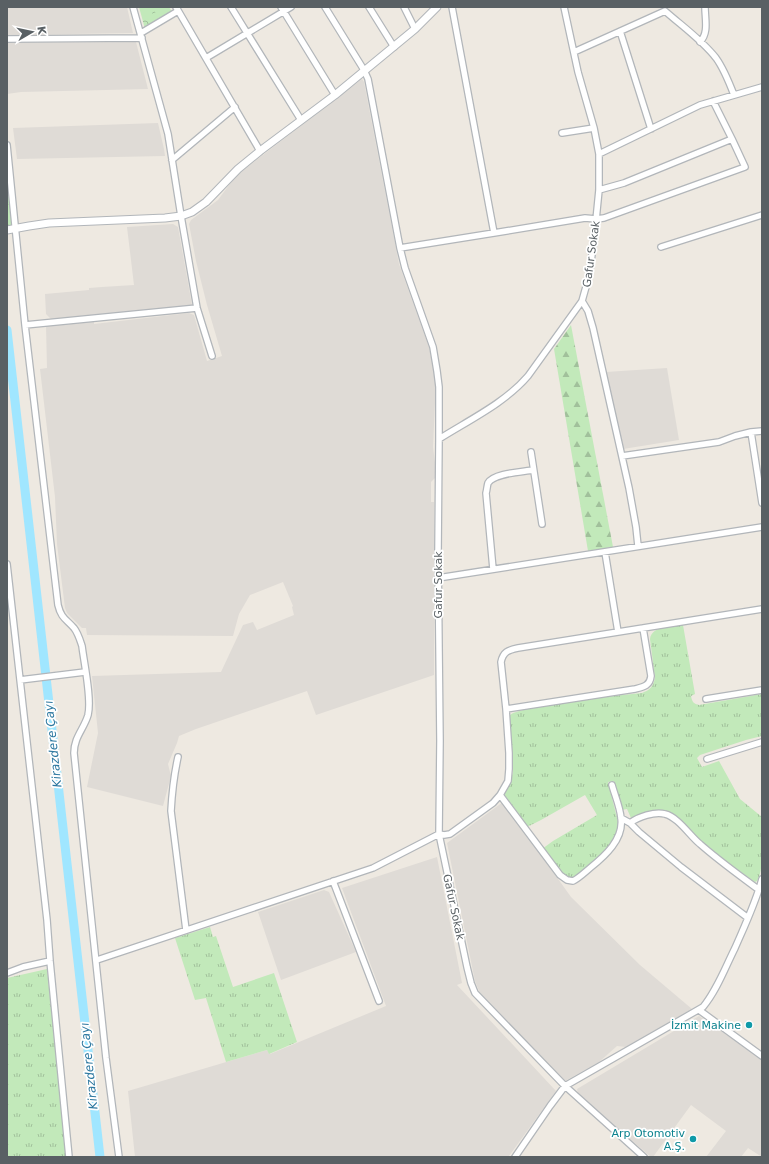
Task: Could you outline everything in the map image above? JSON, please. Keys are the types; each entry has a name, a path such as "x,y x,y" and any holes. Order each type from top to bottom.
{"street":[{"path":"133,7 168,134 197,308 212,356"},
{"path":"231,7 301,120"},
{"path":"206,58 247,34 282,9 291,7"},
{"path":"325,7 368,79 400,248 405,268 433,347 439,387 439,439"},
{"path":"370,7 394,47"},
{"path":"404,7 415,28"},
{"path":"7,230 49,223 158,219 181,216 192,212 213,197 238,169 260,150 335,95 394,47 437,7"},
{"path":"452,7 494,233"},
{"name":"Gafur Sokak","path":"564,7 594,128 598,154 599,190 589,276 582,302 520,385 499,401 439,439 439,834 473,989 565,1086 643,1157"},
{"path":"700,42 704,38 706,32 705,7"},
{"path":"7,39 141,36 177,9 260,150"},
{"path":"282,9 335,95"},
{"path":"574,52 665,11 700,42 716,59 734,94"},
{"path":"620,31 651,129"},
{"path":"598,154 700,105 762,87"},
{"path":"400,248 585,218 596,219 613,216 745,167 713,101"},
{"path":"172,160 235,107"},
{"path":"562,133 594,128"},
{"path":"599,190 624,183 732,139"},
{"path":"7,145 25,325 58,605 61,616 74,628 80,638 83,672 88,695 88,714 86,722 74,745 74,753 97,960 106,1058 119,1157"},
{"path":"661,247 762,215"},
{"path":"582,302 591,318 622,456 636,527 638,546"},
{"path":"25,325 197,308"},
{"path":"622,456 719,442 750,432 762,432"},
{"path":"750,432 762,503"},
{"path":"531,452 542,524"},
{"path":"493,569 486,493 488,484 492,478 499,475 534,470"},
{"path":"438,578 762,527"},
{"path":"605,552 618,632"},
{"path":"7,564 24,680 70,1157"},
{"path":"97,960 373,868 439,834 450,834 493,803 500,795 508,781 509,769 506,709 501,662 503,655 507,651 762,609"},
{"path":"506,709 644,687 648,684 650,676 643,628"},
{"path":"24,680 83,672"},
{"path":"706,699 762,690"},
{"path":"707,759 762,742"},
{"path":"178,757 174,775 171,811 186,930"},
{"path":"500,795 560,875 563,878 572,881 581,876 609,851 619,834 621,818 612,785"},
{"path":"630,823 638,818 654,814 661,813 669,815 699,844 758,890"},
{"path":"621,818 630,823 681,868 748,918"},
{"path":"516,1157 565,1086 699,1010 708,1001 717,986 748,918 762,879"},
{"path":"333,881 379,1001"},
{"path":"7,973 23,967 50,961"},
{"path":"699,1010 762,1056"}],"shaded area":[{"path":"7,7 127,7 133,33 7,35"},
{"path":"136,42 148,89 21,92 7,94 7,43"},
{"path":"362,79 364,82 399,264 429,347 436,381 433,447 436,471 435,478 431,482 431,502 434,502 434,675 316,715 307,691 179,736 168,764 171,776 163,806 87,787 98,733 92,676 221,672 243,625 253,622 257,630 294,615 293,606 283,582 250,595 239,614 233,636 87,635 86,628 82,628 67,613 65,608 57,544 55,497 40,369 47,368 46,326 94,321 94,324 189,313 194,315 207,361 222,356 196,261 189,224 191,220 218,200 232,181 242,171"},
{"path":"158,123 165,156 17,159 13,128"},
{"path":"173,224 178,227 192,305 51,319 46,314 45,294 89,290 89,288 134,285 127,227"},
{"path":"667,368 679,440 623,449 606,372"},
{"path":"503,802 571,897 640,965 692,1009 626,1047 617,1046 599,1062 565,1081 560,1079 481,996 475,981 447,843"},
{"path":"437,857 462,983 457,985 556,1091 509,1156 135,1157 128,1091 267,1050 270,1054 386,1006 342,888"},
{"path":"324,890 329,892 356,952 281,980 258,912"},
{"path":"699,1016 762,1059 762,1157 748,1148 741,1157 706,1157 726,1131 691,1105 653,1157 651,1157 578,1094 577,1089"}],"green space":[{"path":"139,7 169,7 172,12 145,29"},
{"path":"148,7 155,17 149,21 141,9"},
{"path":"152,7 167,7 169,11 158,17"},
{"path":"7,190 10,202 12,226 7,227"},
{"path":"571,325 613,547 588,551 554,349"},
{"path":"683,625 695,694 691,696 695,703 699,705 762,694 762,736 700,755 697,758 702,767 719,761 740,799 762,817 763,840 760,875 755,882 707,848 675,815 664,810 631,818 627,809 622,810 614,781 608,782 618,822 617,832 612,843 602,856 575,878 564,877 542,849 597,815 585,795 527,827 504,794 513,773 510,715 526,709 603,697 642,693 647,691 651,688 655,678 650,639 652,634 658,629"},
{"path":"210,927 213,937 216,936 233,987 274,973 297,1042 269,1054 267,1050 226,1062 206,998 195,1000 175,938"},
{"path":"47,969 67,1157 7,1157 7,978"}],"waterway":[{"name":"Kirazdere Çayı","path":"7,330 100,1157"}],"place":[{"name":"İzmit Makine","path":"749,1025"},
{"name":"Arp Otomotiv A.Ş.","path":"693,1139"}]}
